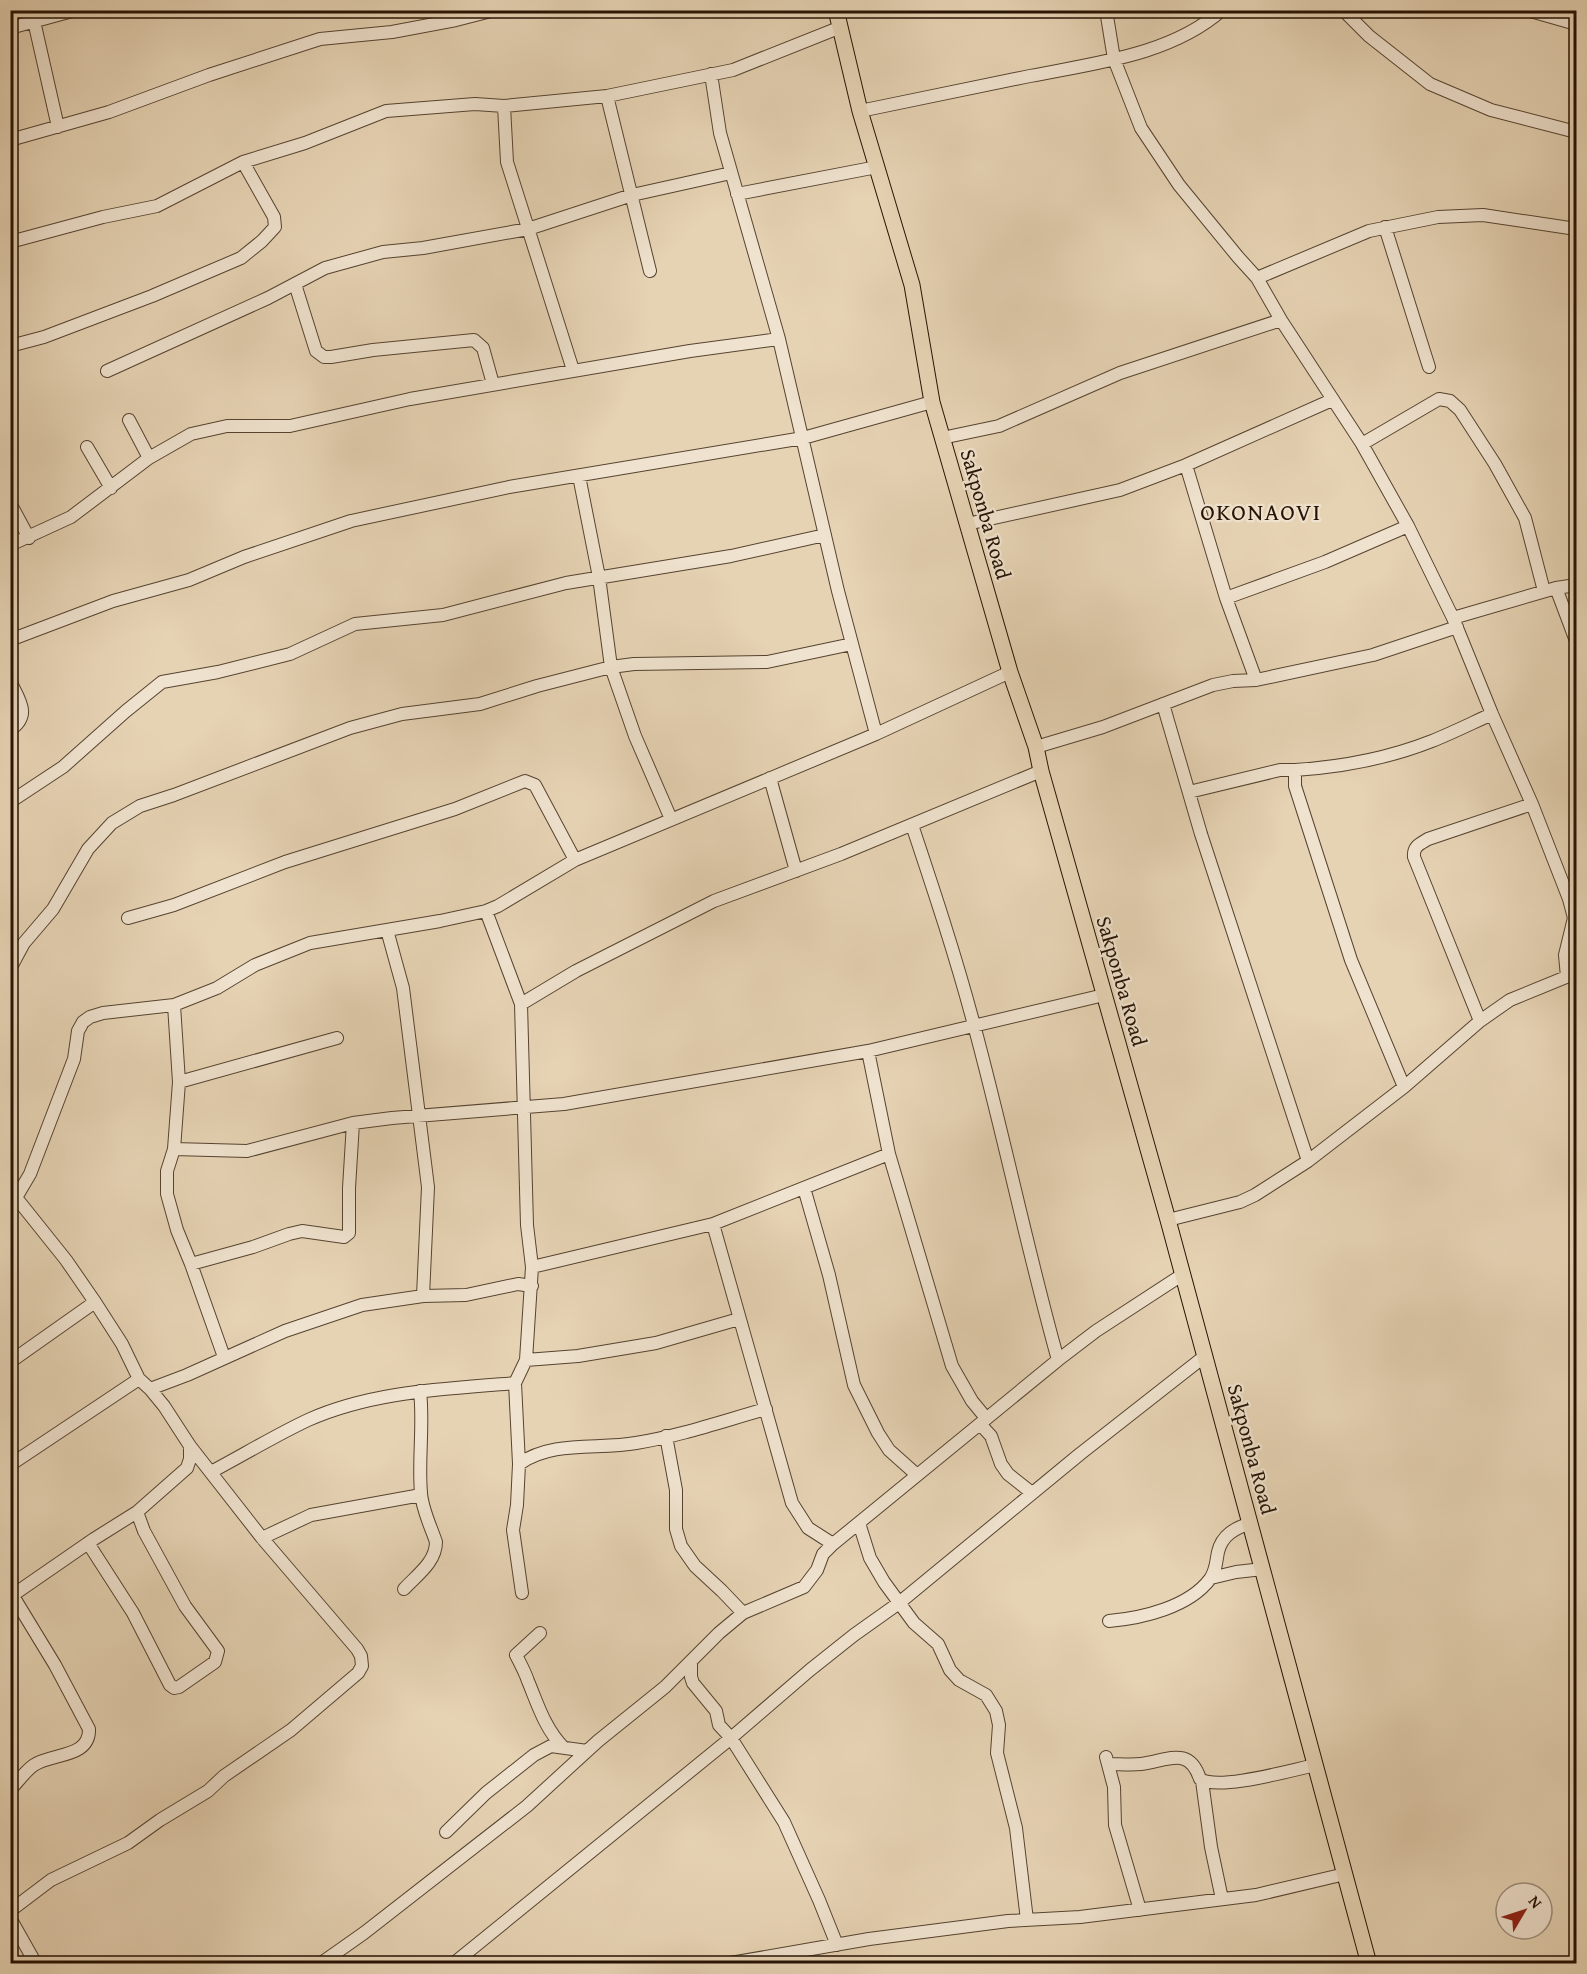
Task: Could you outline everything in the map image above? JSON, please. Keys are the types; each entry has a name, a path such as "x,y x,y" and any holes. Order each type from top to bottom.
{"main road":[{"name":"Sakponba Road","path":"836,10 860,111 912,285 932,402 1010,672 1036,747 1251,1523 1369,1964"}],"street":[{"path":"24,10 31,22 58,127"},
{"path":"10,28 76,10"},
{"path":"10,140 109,112 209,75 320,39 392,32 495,10"},
{"path":"1107,10 1114,59 1141,128 1179,184 1257,278 1281,320 1362,444 1408,526 1455,622 1532,804 1569,899 1574,918 1565,955 1572,975 1510,1000 1480,1021 1404,1087 1308,1161 1255,1196 1168,1220"},
{"path":"860,111 1114,59 1174,41 1208,23 1222,10"},
{"path":"1343,10 1369,36 1430,84 1491,110 1576,132"},
{"path":"1527,10 1576,24"},
{"path":"10,242 103,217 157,206 243,162 304,143 386,111 475,104 504,106 607,96 733,70 841,27"},
{"path":"711,74 720,133 779,339 825,535 876,734"},
{"path":"607,96 650,271"},
{"path":"504,106 507,162 573,370"},
{"path":"10,345 44,337 152,296 241,258 275,227 274,217 243,162"},
{"path":"737,194 877,167"},
{"path":"107,371 325,268 383,252 423,248 528,229 632,195 731,173"},
{"path":"1257,278 1370,231 1438,217 1483,215 1576,229"},
{"path":"1385,227 1429,367"},
{"path":"295,284 316,351 324,357 474,340 483,348 493,384"},
{"path":"942,438 999,426 1120,373 1281,320"},
{"path":"10,546 70,517 149,458 191,434 227,426 290,426 410,399 493,384 690,351 779,339"},
{"path":"1362,444 1439,399 1450,401 1460,410 1495,464 1525,518 1550,590 1576,641"},
{"path":"967,524 1120,490 1186,465 1332,400"},
{"path":"10,640 113,601 189,580 244,557 351,521 509,487 803,438 932,402"},
{"path":"129,420 149,458"},
{"path":"87,447 111,488"},
{"path":"1186,465 1226,598 1256,680"},
{"path":"579,476 599,577 611,667 635,736 671,819"},
{"path":"10,503 29,538"},
{"path":"1226,598 1325,562 1408,526"},
{"path":"10,802 63,767 162,682 218,672 290,654 355,624 444,615 566,583 731,556 825,535"},
{"path":"1036,747 1103,727 1213,685 1256,680 1373,655 1455,622 1550,590 1576,585"},
{"path":"10,969 24,943 53,909 88,849 112,823 140,806 350,728 402,714 480,704 537,686 611,667 634,664 767,662 852,644"},
{"path":"10,1911 51,1880 128,1843 160,1820 208,1791 224,1776 291,1730 358,1673 362,1666 361,1656 357,1649 262,1538 189,1446 164,1406 139,1379 122,1344 95,1302 14,1193 30,1174 74,1059 78,1031 83,1022 103,1013 174,1005 217,988 255,965 310,943 486,911 574,860 876,734 1010,672"},
{"path":"10,681 23,709 18,724 10,730"},
{"path":"1163,704 1189,792 1308,1161"},
{"path":"1189,792 1280,770 1349,764 1401,751 1431,741 1492,714"},
{"path":"1295,770 1295,786 1351,960 1404,1087"},
{"path":"521,1004 576,971 714,901 912,825 1041,771"},
{"path":"770,778 796,871"},
{"path":"128,918 174,905 285,862 455,809 525,781 535,785 574,860"},
{"path":"1480,1021 1413,851 1416,846 1428,838 1532,804"},
{"path":"912,825 954,952 974,1025 1036,1282 1058,1360"},
{"path":"486,911 521,1004 527,1225 532,1267 526,1360 515,1383 519,1464 513,1530 522,1593"},
{"path":"387,930 403,988 428,1187 423,1296"},
{"path":"174,1149 248,1151 353,1123 419,1115 564,1104 868,1051 1104,995"},
{"path":"174,1005 179,1082 174,1149 167,1171 167,1194 177,1230 224,1357"},
{"path":"179,1082 337,1038"},
{"path":"868,1051 889,1154 952,1366 991,1436 1001,1464 1008,1474 1032,1493"},
{"path":"191,1264 253,1247 289,1233 302,1231 347,1236 349,1233 353,1123"},
{"path":"532,1267 713,1224 889,1154"},
{"path":"804,1188 829,1275 854,1385 889,1450 916,1476"},
{"path":"713,1224 792,1503 808,1528 833,1544"},
{"path":"329,1961 527,1806 587,1751 665,1687 743,1613 804,1587 817,1570 823,1554 833,1544 1058,1360 1096,1331 1182,1275"},
{"path":"150,1389 171,1382 285,1331 362,1305 423,1296 466,1295 518,1284 532,1286"},
{"path":"10,1362 95,1302"},
{"path":"526,1360 578,1356 656,1343 739,1319"},
{"path":"453,1964 731,1738 845,1642 899,1603 1204,1356"},
{"path":"10,1465 139,1379"},
{"path":"164,1406 171,1382"},
{"path":"211,1472 309,1420 358,1403 420,1391 515,1383"},
{"path":"405,1589 433,1558 436,1551 436,1542 421,1496 419,1446 423,1418 420,1391"},
{"path":"519,1464 539,1454 567,1448 635,1444 766,1409"},
{"path":"666,1436 676,1490 676,1529 681,1546 695,1566 743,1613"},
{"path":"10,1790 28,1769 37,1763 76,1751 85,1744 89,1737 89,1729 55,1665 12,1597 88,1543 137,1512 187,1468 190,1459 189,1446"},
{"path":"262,1538 311,1515 421,1496"},
{"path":"88,1543 133,1613 170,1684 174,1688 179,1687 215,1662 218,1651 185,1606 144,1531 137,1512"},
{"path":"859,1523 870,1558 899,1603 914,1623 938,1644 951,1670 959,1680 986,1695 996,1711 999,1725 997,1753 1016,1828 1027,1920"},
{"path":"1110,1621 1147,1616 1176,1605 1195,1592 1211,1578 1218,1552 1226,1535 1237,1527 1251,1523"},
{"path":"1211,1578 1263,1569"},
{"path":"540,1633 516,1655 541,1713 554,1738 564,1748"},
{"path":"691,1661 690,1677 693,1683 717,1711 719,1725 731,1738 784,1822 837,1945"},
{"path":"446,1832 486,1793 534,1755 551,1746 587,1751"},
{"path":"1140,1910 1114,1825 1114,1787 1107,1760 1142,1764 1180,1757 1190,1761 1202,1781 1211,1847 1222,1899"},
{"path":"1202,1781 1206,1783 1243,1782 1256,1777 1316,1765"},
{"path":"725,1964 869,1939 1027,1920 1080,1917 1256,1895 1345,1874"},
{"path":"10,1918 36,1964"}],"district":[{"name":"OKONAOVI","path":"1261,511"}]}
